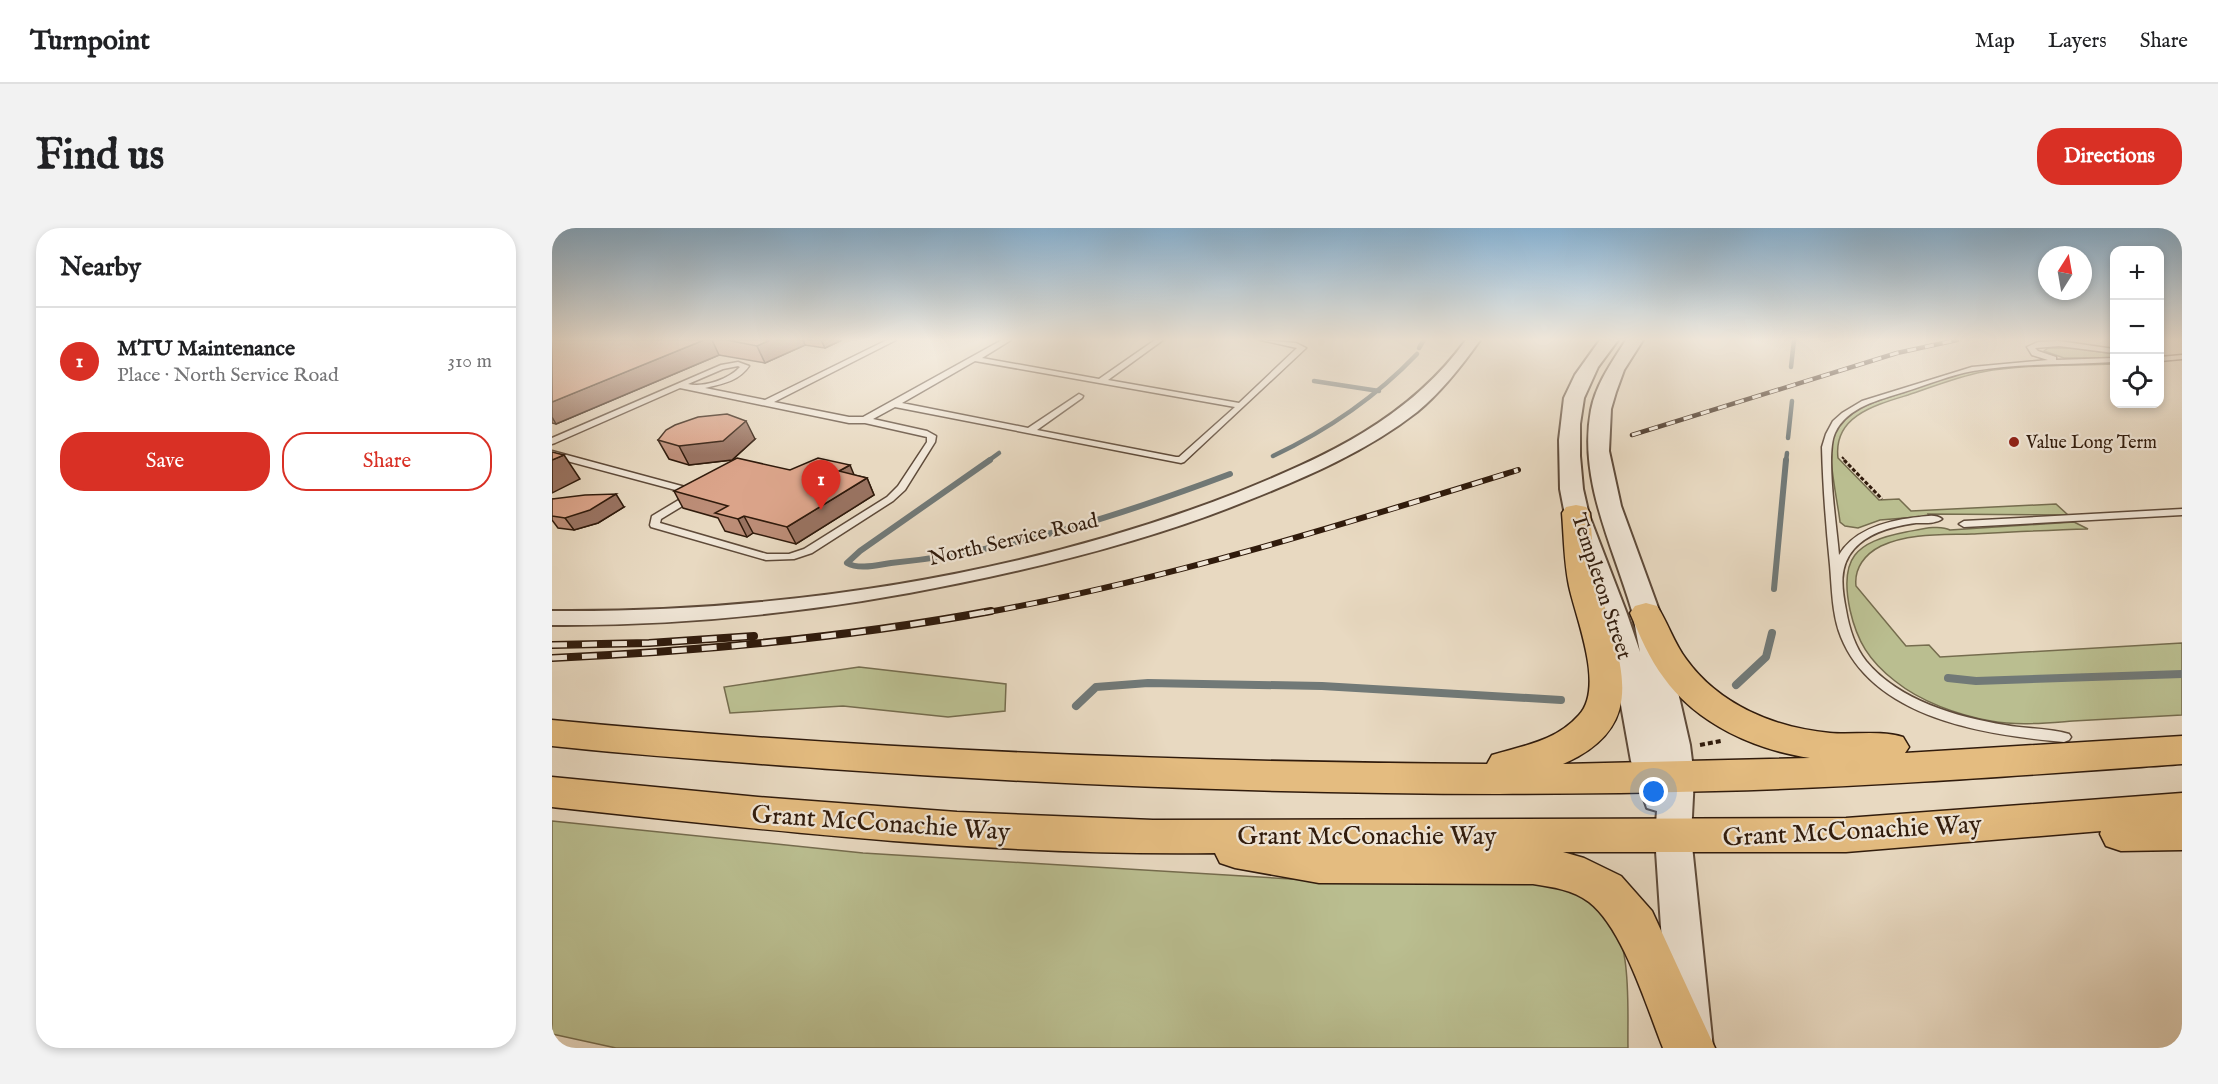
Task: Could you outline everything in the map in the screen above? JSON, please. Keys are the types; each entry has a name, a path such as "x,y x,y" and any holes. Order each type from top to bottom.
{"main road":[{"path":"1171,775 1308,767 1499,766 1544,757 1571,743 1593,727 1599,719 1608,690 1602,652 1583,583 1576,513"},
{"path":"1646,613 1666,656 1688,683 1726,713 1768,735 1810,746 1867,748 2182,731"},
{"path":"552,733 944,764 1171,775 1379,779 1664,777 1904,768 2182,750"},
{"name":"Grant McConachie Way","path":"552,792 758,813 957,829 1153,837 1846,835 2182,809"},
{"path":"1846,835 2182,833"},
{"path":"1153,837 1319,865 1533,866 1569,871 1605,889 1636,925 1690,1048"}],"street":[{"name":"North Service Road","path":"552,618 667,617 813,603 959,578 1088,548 1218,506 1326,460 1408,411 1429,393 1441,378"},
{"name":"Templeton Street","path":"1583,378 1574,397 1569,458 1576,513 1604,584 1664,777 1673,836 1690,1048"},
{"name":"Templeton Street","path":"1611,378 1601,409 1598,450 1609,506 1646,613 1674,745 1664,777"}],"lane":[{"path":"552,441 696,378"},
{"path":"691,388 726,378"},
{"path":"766,403 816,378"},
{"path":"865,420 941,378"},
{"path":"1085,378 1241,406"},
{"path":"1101,381 1105,378"},
{"path":"895,404 1182,460 1270,378"},
{"path":"1940,378 1873,399 1848,411 1839,418 1828,435 1826,447 1835,574 1846,637 1860,660 1881,681 1916,703 1958,721 2004,732 2064,737"},
{"path":"552,454 688,491 686,500 656,518 655,525 658,527 766,557 784,558 813,549 897,494 932,442 930,435 865,420 849,420 680,385"},
{"path":"1029,431 1080,396"},
{"path":"1961,521 2084,518 2182,512"},
{"path":"1835,574 1849,548 1878,530 1940,522"}],"path":[{"path":"1841,453 1844,461 1882,499"}],"green space":[{"path":"1959,378 1870,408 1849,422 1842,432 1838,444 1838,458 1879,500 1899,499 1911,511 2056,504 2068,515 1928,514 1929,516 1880,520 1858,528 1845,526 1840,522 1831,443 1838,427 1845,419 1852,413 1879,400 1938,380"},
{"path":"2074,522 2088,529 1926,536 1892,542 1875,549 1866,557 1857,573 1856,586 1906,646 1929,645 1940,657 2182,643 2182,715 2032,724 2001,723 1940,707 1916,695 1905,689 1878,666 1865,650 1856,631 1847,592 1849,565 1863,547 1888,536 1928,528 1950,530"},
{"path":"859,667 1006,684 1005,711 948,717 843,706 730,713 724,687"},
{"path":"552,821 863,853 1291,879 1543,881 1581,894 1601,907 1612,919 1624,953 1628,993 1628,1048 616,1048 552,1034"}],"building":[{"path":"552,378 610,378 552,402"},
{"path":"727,414 746,421 723,441 679,446 658,440 666,430 675,425 698,417"},
{"path":"552,452 564,455 552,460"},
{"path":"737,458 790,470 818,458 850,465 839,471 867,478 787,527 744,516 738,519 715,513 728,506 674,491"},
{"path":"616,494 590,510 565,518 552,516 552,499"}],"waterway":[{"path":"1378,391 1392,378"},
{"path":"1314,381 1378,391"},
{"path":"1273,456 1332,424 1378,391"},
{"path":"1788,438 1792,401"},
{"path":"988,461 999,453"},
{"path":"1786,461 1787,453"},
{"path":"990,460 860,551 847,563 863,567 874,566 935,558 1021,541 1148,504 1230,474"},
{"path":"1774,589 1786,460"},
{"path":"1736,685 1766,657 1772,633"},
{"path":"1948,678 1976,681 2182,674"},
{"path":"1076,706 1096,687 1148,683 1322,686 1561,700"}],"railway":[{"path":"1632,435 1815,378"},
{"path":"983,613 1051,600 1186,568 1319,531 1518,470"},
{"path":"552,658 662,652 772,642 882,629 991,611"},
{"path":"552,645 649,643 754,636"}],"place":[{"name":"Value Long Term","path":"2014,442"},
{"name":"MTU Maintenance","path":"821,510"}]}
